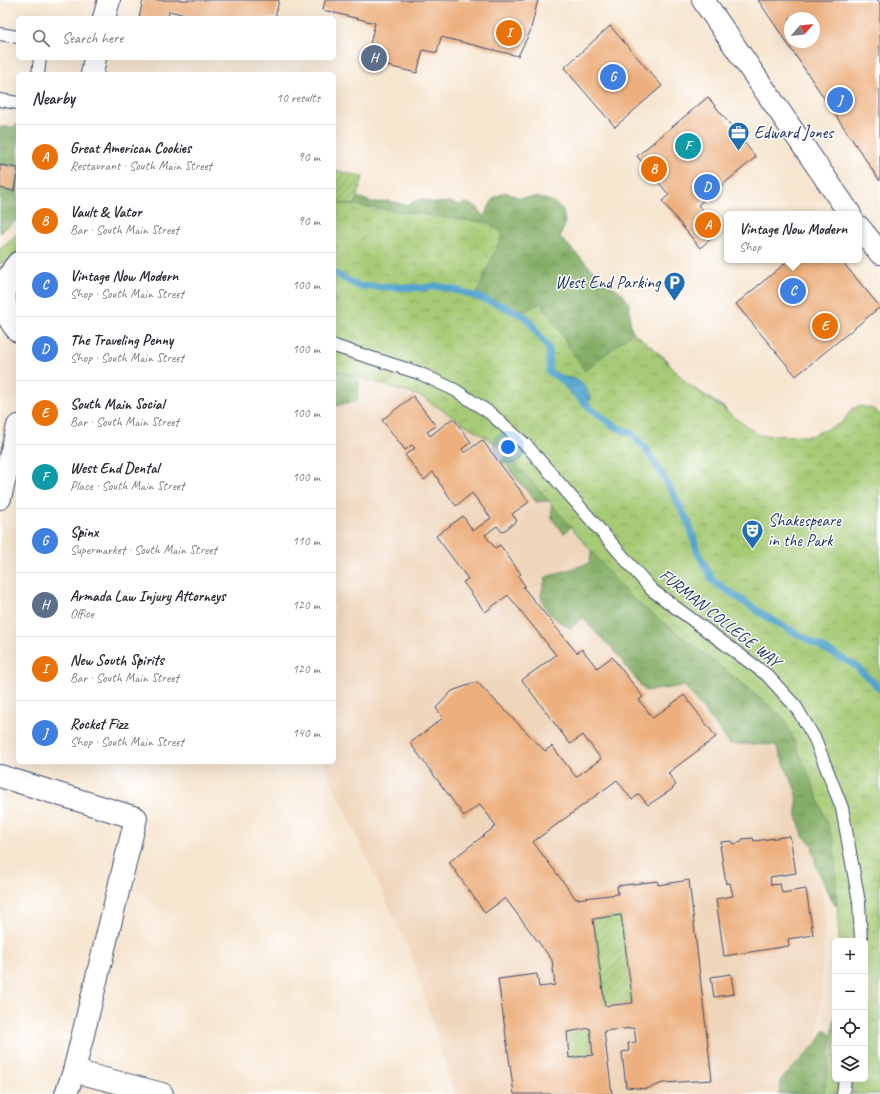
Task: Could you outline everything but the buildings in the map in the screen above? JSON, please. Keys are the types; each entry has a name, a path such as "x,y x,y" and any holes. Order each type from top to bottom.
{"street":[{"path":"105,16 109,0"},
{"path":"703,0 848,211"},
{"path":"92,72 95,60"},
{"path":"862,231 880,253"},
{"path":"10,268 2,302 16,331"},
{"path":"0,498 16,434"},
{"path":"0,776 136,818 74,1071 66,1094"},
{"path":"74,1071 162,1094"}],"lane":[{"path":"0,34 16,37"},
{"path":"38,72 40,60"},
{"path":"0,100 16,103"},
{"name":"FURMAN COLLEGE WAY","path":"336,347 418,373 455,390 490,413 528,447 652,590 767,675 796,708 815,739 842,808 861,916 860,938"},
{"path":"843,1094 845,1082"}],"shaded area":[{"path":"336,369 353,377 422,395 495,444 591,552 697,656 752,691 817,817 825,921 815,1094 455,1094 412,957 324,764 336,764"}],"green space":[{"path":"16,125 16,221 0,233 0,127 13,127"},
{"path":"336,170 363,177 355,205 336,204"},
{"path":"505,192 520,198 536,197 552,201 563,210 565,224 560,237 602,279 622,293 630,305 630,324 633,332 667,360 671,367 689,385 725,408 880,765 847,911 834,904 816,866 812,845 803,836 797,816 796,791 776,745 730,744 685,686 645,691 613,649 592,629 583,617 571,628 552,616 545,607 541,596 546,577 589,563 595,538 574,523 564,534 552,519 551,501 536,502 502,461 527,414 351,372 359,381 357,401 336,406 336,199 361,198 374,203 388,201 407,205 421,199 435,203 449,202 459,205 466,203 477,207 483,217 494,198"},
{"path":"337,203 488,223 503,233 477,293 521,312 541,303 585,371 633,332 655,350 689,385 759,435 810,436 842,423 851,410 858,406 871,408 880,414 880,1094 824,1094 832,1035 832,1082 868,1082 868,938 839,938 834,842 813,785 784,718 743,684 629,596 538,488 496,444 422,397 336,370"},
{"path":"16,235 16,255 0,264 0,249"},
{"path":"621,915 633,1003 605,1006 593,919"},
{"path":"590,1028 593,1055 569,1058 567,1032"},
{"path":"825,1029 832,1036 832,1082 868,1082 880,1094 779,1094 781,1080 818,1042"}],"water":[{"path":"558,377 571,378 580,381 586,388 591,400 579,398 571,394"}],"waterway":[{"path":"336,274 358,286 423,288 437,286 460,291 503,306 526,317 549,349 549,372 565,383"},
{"path":"575,393 591,409 614,426 632,434 644,446 669,486 689,524 698,553 713,581 770,619 856,666 880,689"}],"place":[{"name":"New South Spirits","path":"509,33"},
{"name":"Armada Law Injury Attorneys","path":"374,58"},
{"name":"Spinx","path":"613,77"},
{"name":"Rocket Fizz","path":"840,100"},
{"name":"West End Dental","path":"688,146"},
{"name":"Edward Jones","path":"738,152"},
{"name":"Vault & Vator","path":"654,169"},
{"name":"The Traveling Penny","path":"707,187"},
{"name":"Great American Cookies","path":"708,225"},
{"name":"Vintage Now Modern","path":"793,291"},
{"name":"West End Parking","path":"675,302"},
{"name":"South Main Social","path":"825,326"},
{"name":"Shakespeare in the Park","path":"752,550"}]}
